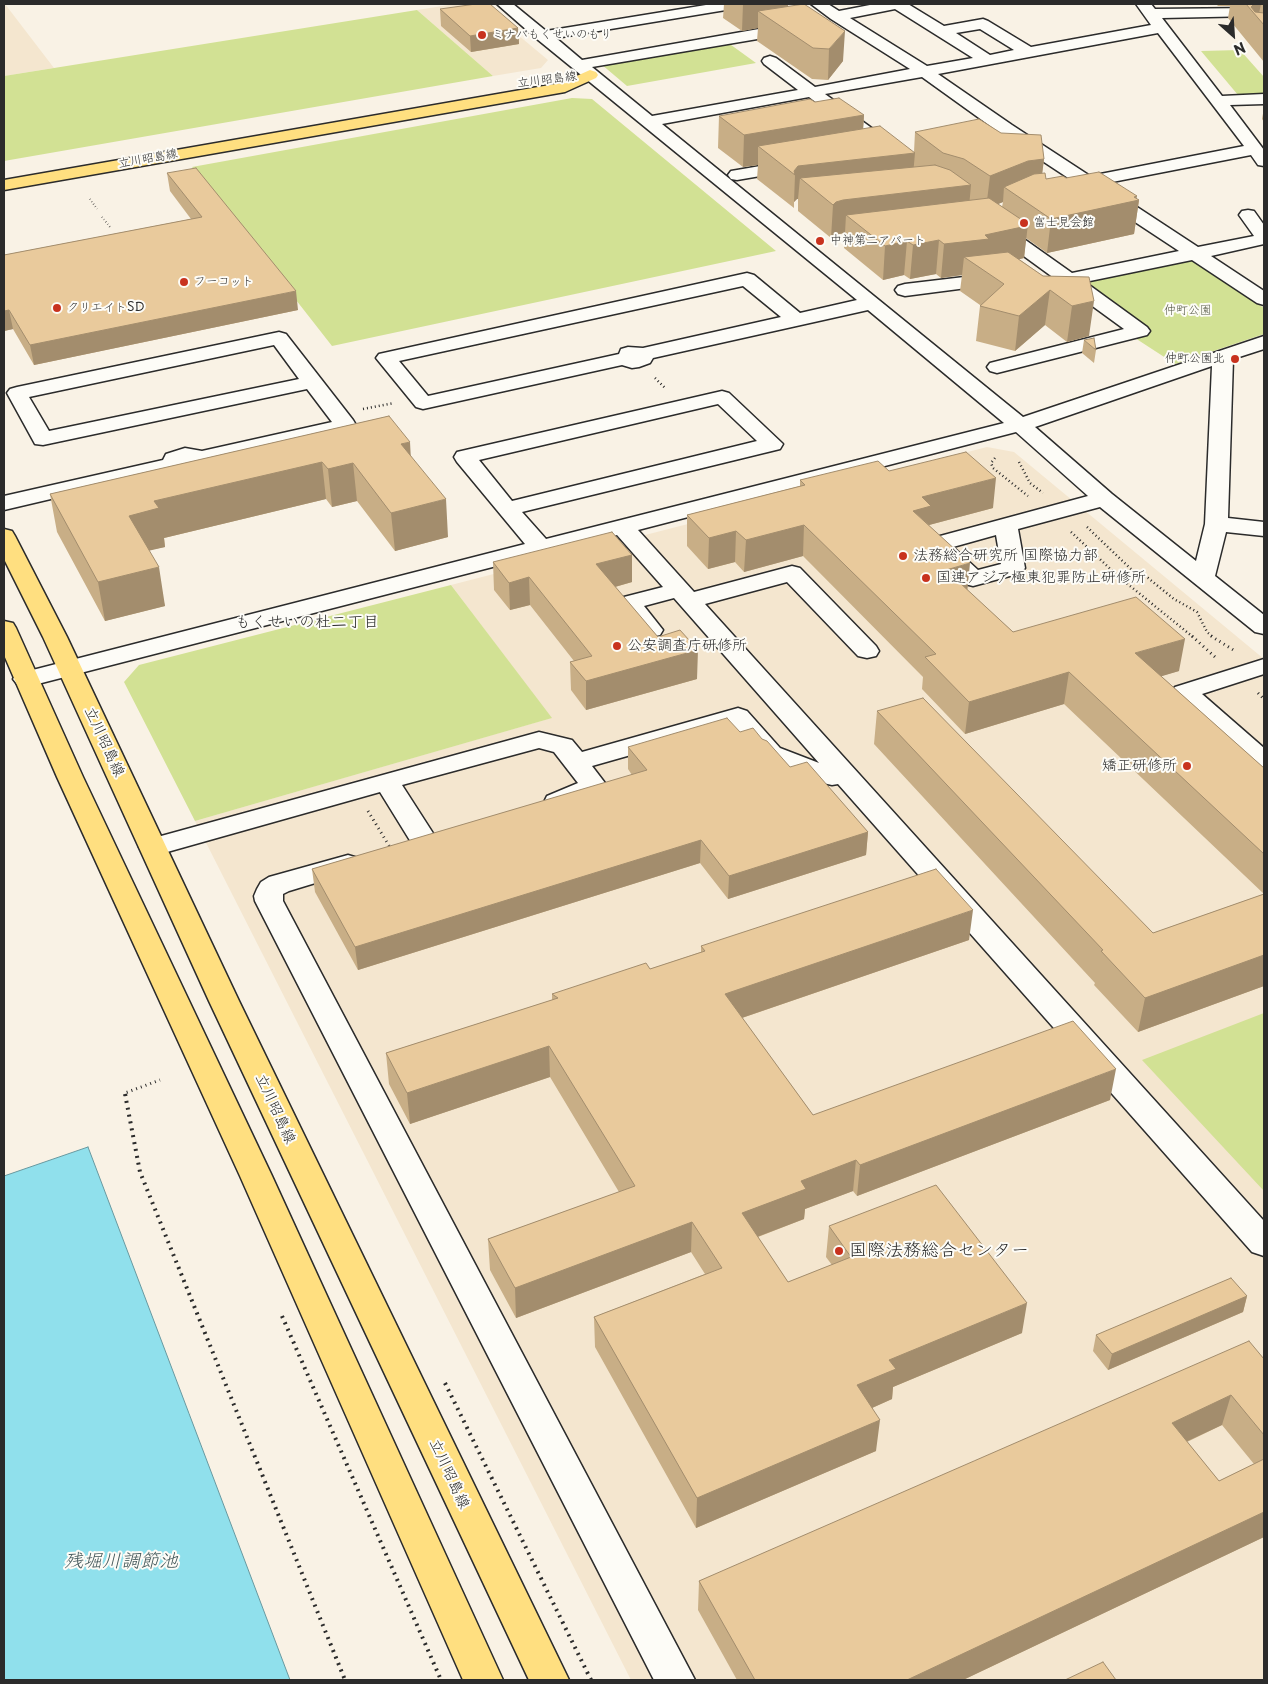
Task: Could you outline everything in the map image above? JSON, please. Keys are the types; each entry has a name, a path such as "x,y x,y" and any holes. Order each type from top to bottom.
{"main road":[{"name":"立川昭島線","path":"4,172 554,77 584,70"},
{"name":"立川昭島線","path":"4,184 565,87 584,70"},
{"name":"立川昭島線","path":"4,536 69,668 283,1126 548,1680"},
{"path":"4,628 256,1176 483,1680"}],"street":[{"path":"504,4 1020,425 1104,499 1264,627"},
{"path":"542,36 738,4"},
{"path":"818,4 835,19 924,71 1006,129 1264,299"},
{"path":"835,19 898,4 988,60"},
{"path":"1147,9 1255,12 1264,10"},
{"path":"1073,196 1094,187 1260,155 1147,9"},
{"path":"943,31 983,24 1029,53"},
{"path":"584,70 804,26"},
{"path":"648,122 1161,28"},
{"path":"770,61 896,156"},
{"path":"1218,101 1264,99"},
{"path":"986,132 1006,129"},
{"path":"862,153 896,156 910,145"},
{"path":"737,174 814,161"},
{"path":"905,290 1023,276 1062,276 1195,253 1264,238 1248,215"},
{"path":"986,218 1062,276 1140,331 996,367"},
{"path":"796,320 747,279 386,358 423,403 635,358 872,303"},
{"path":"4,503 173,464 180,468 190,468 197,464 199,458 345,425 279,338 17,393 43,439 312,382"},
{"path":"26,679 1020,425 1223,357 1262,346"},
{"path":"1203,578 1216,524 1223,357"},
{"path":"507,509 772,444 722,396 465,457 507,509 540,547"},
{"path":"1006,525 1104,499"},
{"path":"1216,524 1264,529"},
{"path":"622,526 1264,1243"},
{"path":"665,648 628,603 684,595 792,573 867,651"},
{"path":"1253,670 1184,692 1264,762"},
{"path":"577,762 738,716 772,754 855,786"},
{"path":"153,847 527,742 539,740 563,746 590,778 592,783 589,789 576,797 528,811"},
{"path":"387,782 399,849"},
{"path":"452,833 279,884 271,890 268,896 675,1680"}],"path":[{"path":"90,198 97,209"},
{"path":"102,217 110,227"},
{"path":"635,358 683,406"},
{"path":"338,415 419,398"},
{"path":"995,458 990,462 993,468 1057,511 1094,533 1135,573 1148,578 1174,599 1197,612 1207,632 1253,670 1264,699"},
{"path":"1019,462 1030,483 1119,577 1178,622 1253,670"},
{"path":"160,1080 125,1093 140,1172 345,1680"}],"shaded area":[{"path":"5,4 54,68 4,76"},
{"name":"ミナバもくせいのもり","path":"455,4 481,4 548,60 541,68 493,76 417,10"},
{"name":"国際法務総合センター","path":"987,447 1014,452 1264,659 1264,1680 631,1680 195,821 551,718 451,585"}],"green space":[{"path":"417,10 493,76 4,161 4,76"},
{"path":"727,42 756,63 627,86 601,64"},
{"path":"1240,50 1264,77 1264,93 1238,95 1201,51"},
{"path":"572,98 592,99 776,251 332,346 192,167"},
{"name":"仲町公園","path":"1188,257 1264,308 1264,334 1175,364 1135,338 1081,280"},
{"path":"451,585 552,718 195,821 124,682 139,665"},
{"path":"1264,1013 1264,1191 1142,1060"}],"water":[{"name":"残堀川調節池","path":"88,1147 290,1680 4,1680 4,1176"}],"building":[{"path":"490,4 518,28 470,36 440,9"},
{"path":"804,4 845,31 829,49 813,48 758,11"},
{"path":"1246,4 1254,4 1251,7 1255,12 1264,13 1264,25"},
{"path":"839,98 864,115 744,135 719,116 810,99 815,102"},
{"path":"979,119 1001,133 1041,135 1044,159 1028,161 990,176 964,159 943,153 915,132"},
{"path":"880,126 915,153 798,166 794,171 795,175 758,146"},
{"path":"935,165 950,170 971,185 843,200 833,205 800,178"},
{"path":"196,168 296,291 30,345 9,310 4,311 4,255 202,217 167,173"},
{"path":"1099,172 1137,196 1134,197 1139,200 1051,219 1004,187 1034,174 1045,173 1046,179 1063,176 1066,178"},
{"path":"989,198 1028,224 985,235 989,239 944,244 939,240 913,245 907,241 885,246 846,215"},
{"path":"1008,252 1043,276 1089,277 1094,301 1072,306 1050,290 1019,316 980,306 1004,284 964,257"},
{"path":"1094,338 1096,350 1084,340"},
{"path":"389,416 410,442 401,444 446,499 391,513 353,463 328,469 322,462 154,501 159,508 129,516 159,567 98,582 50,494"},
{"path":"966,452 996,478 922,497 931,506 913,511 970,563 946,570 1013,632 1136,597 1185,639 1135,653 1264,768 1264,854 1069,672 969,702 925,657 936,654 804,525 746,540 736,531 709,538 687,515 805,485 800,480 878,461 889,471"},
{"path":"612,532 632,555 596,564 658,637 680,630 698,650 586,681 570,662 592,656 529,577 509,583 493,562"},
{"path":"923,698 1153,933 1264,894 1264,955 1145,998 1101,951 1103,950 877,711"},
{"path":"727,718 740,732 753,728 790,767 807,762 868,832 729,876 701,840 355,947 312,869 647,770 628,747"},
{"path":"936,869 973,910 725,994 813,1115 1073,1021 1116,1069 860,1165 856,1160 801,1181 806,1189 742,1213 788,1282 851,1257 829,1226 936,1185 1027,1303 889,1360 896,1369 857,1385 880,1420 697,1498 594,1317 722,1268 692,1222 515,1288 488,1239 635,1186 549,1046 407,1093 386,1053 558,998 552,994 646,963 650,969 705,951 701,946"},
{"path":"1231,1278 1247,1296 1112,1354 1096,1335"},
{"path":"1249,1341 1264,1359 1264,1435 1231,1395 1172,1423 1219,1481 1264,1459 1264,1512 907,1680 755,1680 699,1581"},
{"path":"1103,1662 1116,1680 1065,1680"}],"place":[{"name":"ミナバもくせいのもり","path":"482,35"},
{"name":"富士見会館","path":"1024,223"},
{"name":"中神第二アパート","path":"820,241"},
{"name":"フーコット","path":"184,282"},
{"name":"クリエイトSD","path":"57,308"},
{"name":"仲町公園北","path":"1235,359"},
{"name":"法務総合研究所 国際協力部","path":"903,556"},
{"name":"国連アジア極東犯罪防止研修所","path":"926,578"},
{"name":"公安調査庁研修所","path":"617,646"},
{"name":"矯正研修所","path":"1187,766"},
{"name":"国際法務総合センター","path":"839,1251"}],"district":[{"name":"もくせいの杜二丁目","path":"307,623"}]}
